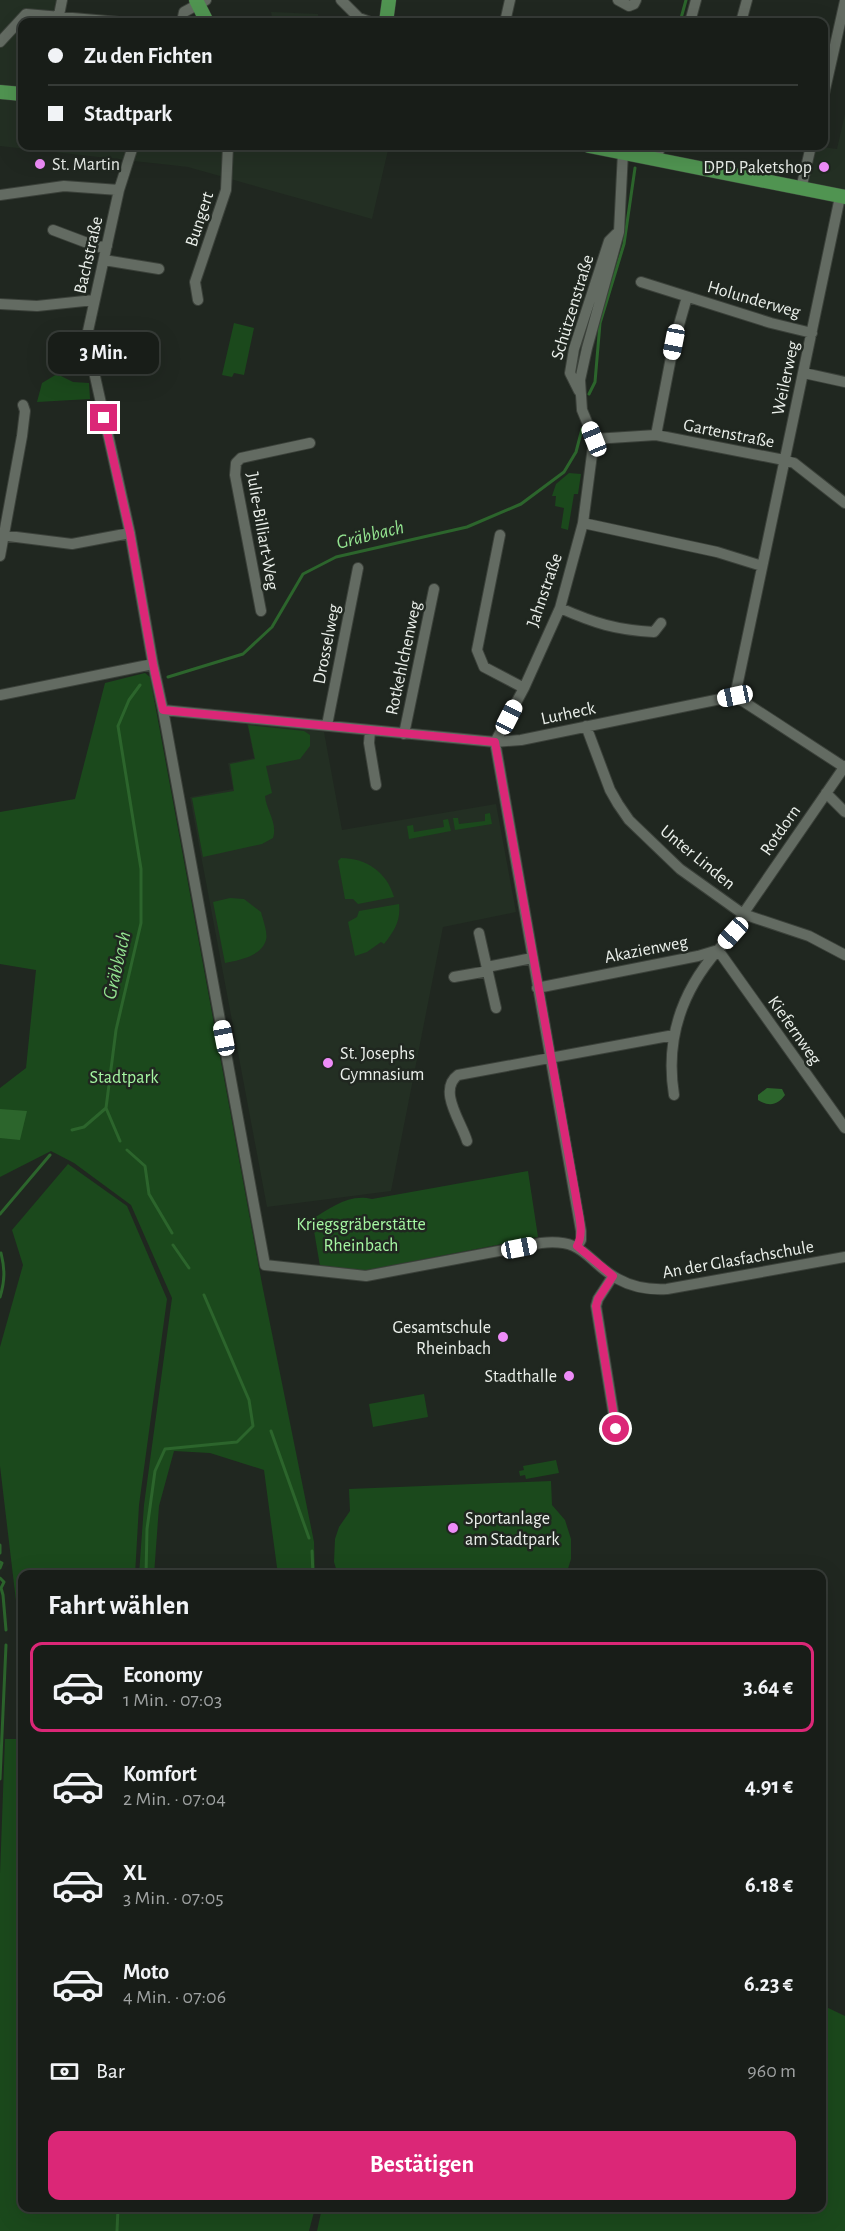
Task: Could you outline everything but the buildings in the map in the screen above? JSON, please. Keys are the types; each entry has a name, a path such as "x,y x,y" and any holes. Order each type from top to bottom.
{"main road":[{"path":"387,18 389,0"},
{"path":"200,1 206,18"},
{"path":"0,92 18,94"},
{"path":"612,150 658,152 801,189 842,197"}],"street":[{"path":"59,18 62,0"},
{"path":"341,0 359,18"},
{"path":"506,18 510,0"},
{"path":"619,0 628,6 634,4 636,0"},
{"path":"691,18 696,0"},
{"path":"742,18 747,0"},
{"path":"183,18 184,12 200,1"},
{"path":"828,80 842,30 845,1"},
{"path":"18,18 22,13 53,18"},
{"path":"0,42 18,18"},
{"name":"Bachstraße","path":"130,533 94,374 88,345 88,331 119,190 132,150"},
{"name":"Bungert","path":"198,300 195,282 226,190 228,150"},
{"path":"801,189 810,150"},
{"name":"Schützenstraße","path":"594,439 582,410 580,380 619,232 623,152"},
{"path":"0,195 64,186 119,190"},
{"name":"Weilerweg","path":"735,696 842,197"},
{"path":"53,230 98,247 107,246"},
{"path":"104,260 159,269"},
{"name":"Holunderweg","path":"641,282 812,333"},
{"name":"Holunderweg","path":"656,435 674,342 687,297"},
{"path":"0,304 37,306 94,300"},
{"path":"804,373 845,382"},
{"path":"0,556 2,535 22,436 25,411 23,405"},
{"name":"Gartenstraße","path":"594,439 656,435 784,460 794,464 845,503"},
{"name":"Jahnstraße","path":"495,742 524,688 560,608 583,523 594,439"},
{"name":"Julie-Billiart-Weg","path":"261,611 235,475 236,463 241,458 310,443"},
{"path":"583,523 717,552 762,566"},
{"path":"2,535 72,544 130,533 266,1265 366,1276 541,1244 561,1242 577,1246 581,1240 495,742"},
{"path":"500,535 477,650 484,667 524,688"},
{"name":"Drosselweg","path":"327,725 358,568"},
{"name":"Rotkehlchenweg","path":"404,734 434,589"},
{"path":"560,608 595,623 626,630 654,632 661,623"},
{"path":"0,694 153,664"},
{"path":"735,696 844,767"},
{"name":"Lurheck","path":"163,710 495,742 521,740 735,696"},
{"name":"Unter Linden","path":"586,726 610,790 629,820 680,869 743,914 809,936 845,955"},
{"path":"370,731 369,743 376,786"},
{"name":"Rotdorn","path":"743,914 844,767"},
{"path":"826,793 845,812"},
{"path":"674,1095 670,1070 674,1035 688,993 700,970 733,933 743,914"},
{"path":"479,933 496,1008"},
{"name":"Akazienweg","path":"537,988 718,950"},
{"name":"Kiefernweg","path":"718,950 845,1128"},
{"path":"454,977 532,958"},
{"path":"467,1141 453,1111 449,1085 451,1079 458,1075 674,1035"},
{"name":"An der Glasfachschule","path":"577,1246 613,1276 635,1287 650,1290 667,1289 845,1257"},
{"path":"613,1276 596,1306 616,1429"}],"shaded area":[{"path":"0,0 60,0 57,18 18,18 18,148 0,146"},
{"path":"271,12 318,14 318,18 272,18"},
{"path":"845,114 845,191 806,184 814,150 837,149"},
{"path":"36,150 388,150 372,219 188,167"},
{"name":"St. Josephs Gymnasium","path":"247,723 324,732 342,830 496,804 516,912 443,927 391,1191 267,1207 190,797 233,789 228,763 254,758"},
{"path":"767,1088 782,1089 785,1095 773,1104 766,1104 758,1100 758,1095"},
{"path":"0,1109 27,1111 20,1140 0,1138"}],"green space":[{"path":"234,323 254,328 244,375 234,373 232,377 222,375"},
{"path":"57,374 73,382 89,383 90,399 37,402 42,383"},
{"path":"569,473 581,474 578,494 574,494 568,530 561,528 564,508 555,506 556,496 552,496 556,484"},
{"name":"Stadtpark","path":"145,673 150,677 262,1284 314,1542 315,1570 277,1570 264,1470 210,1453 174,1451 159,1506 154,1570 139,1570 144,1505 172,1298 131,1205 74,1163 51,1151 0,1177 0,1088 26,1068 36,970 0,964 0,812 75,799 105,683"},
{"path":"248,725 304,731 310,735 310,746 300,759 266,766 272,793 265,796 274,827 273,838 262,844 203,857 192,798 234,791 230,764 255,759"},
{"path":"490,813 492,824 455,830 453,818 458,818 459,824 485,821 485,814"},
{"path":"448,819 451,831 409,839 407,826 413,825 414,832 444,827 443,820"},
{"path":"341,858 359,861 374,868 386,880 394,897 358,904 353,899 345,899 338,861"},
{"path":"230,898 244,899 261,912 266,940 254,954 225,963 213,902"},
{"path":"399,904 396,925 384,944 381,942 367,952 355,956 348,922 357,917 359,911"},
{"path":"68,1164 127,1206 167,1299 139,1505 135,1570 18,1570 18,1618 0,1466 0,1347 23,1265 12,1230"},
{"name":"Kriegsgräberstätte Rheinbach","path":"528,1171 538,1237 362,1271 320,1266 312,1219 333,1206 356,1198 372,1199"},
{"path":"424,1394 428,1417 373,1427 369,1404"},
{"path":"556,1460 559,1473 526,1479 525,1475 520,1476 519,1471 524,1470 523,1466"},
{"name":"Sportanlage am Stadtpark","path":"551,1481 552,1505 565,1520 571,1539 571,1559 568,1570 336,1570 334,1562 335,1539 339,1527 350,1511 349,1489"},
{"path":"5,1739 18,1739 18,2212 314,2212 309,2231 0,2231 0,1874"},
{"path":"826,2007 845,2016 845,2231 317,2231 321,2212 826,2212"}],"waterway":[{"name":"Gräbbach","path":"681,18 686,0"},
{"name":"Gräbbach","path":"589,394 595,382 600,323 624,244 635,168"},
{"name":"Gräbbach","path":"168,677 243,654 272,627 303,574 336,557 467,527 521,504 564,472 576,452 582,429"},
{"name":"Gräbbach","path":"72,1130 84,1127 106,1108 116,1030 141,923 141,869 118,726 129,700 140,685"},
{"path":"106,1108 120,1141"},
{"path":"127,1150 145,1166 149,1194 172,1233"},
{"name":"Gräbbach","path":"0,1214 50,1155"},
{"path":"173,1245 189,1268"},
{"name":"Gräbbach","path":"0,1297 4,1275 1,1253"},
{"path":"146,1570 147,1529 155,1471 165,1449 237,1442 253,1426 249,1400 204,1295"},
{"path":"271,1431 309,1538"},
{"name":"Gräbbach","path":"0,1545 0,1553"},
{"path":"312,1551 313,1570"},
{"name":"Gräbbach","path":"0,1562 2,1563 0,1568"},
{"name":"Gräbbach","path":"0,1578 4,1582 1,1588 6,1630"},
{"name":"Gräbbach","path":"0,1779 6,1645"},
{"path":"117,2231 118,2212"}],"place":[{"name":"St. Martin","path":"40,164"},
{"name":"DPD Paketshop","path":"824,167"},
{"name":"St. Josephs Gymnasium","path":"328,1063"},
{"name":"Gesamtschule Rheinbach","path":"503,1337"},
{"name":"Stadthalle","path":"569,1376"},
{"name":"Sportanlage am Stadtpark","path":"453,1528"}],"route":[{"path":"104,418 130,533 163,710 327,725 475,742 495,742 576,1197 581,1231 581,1240 577,1246 613,1276 596,1306 616,1429"}]}
